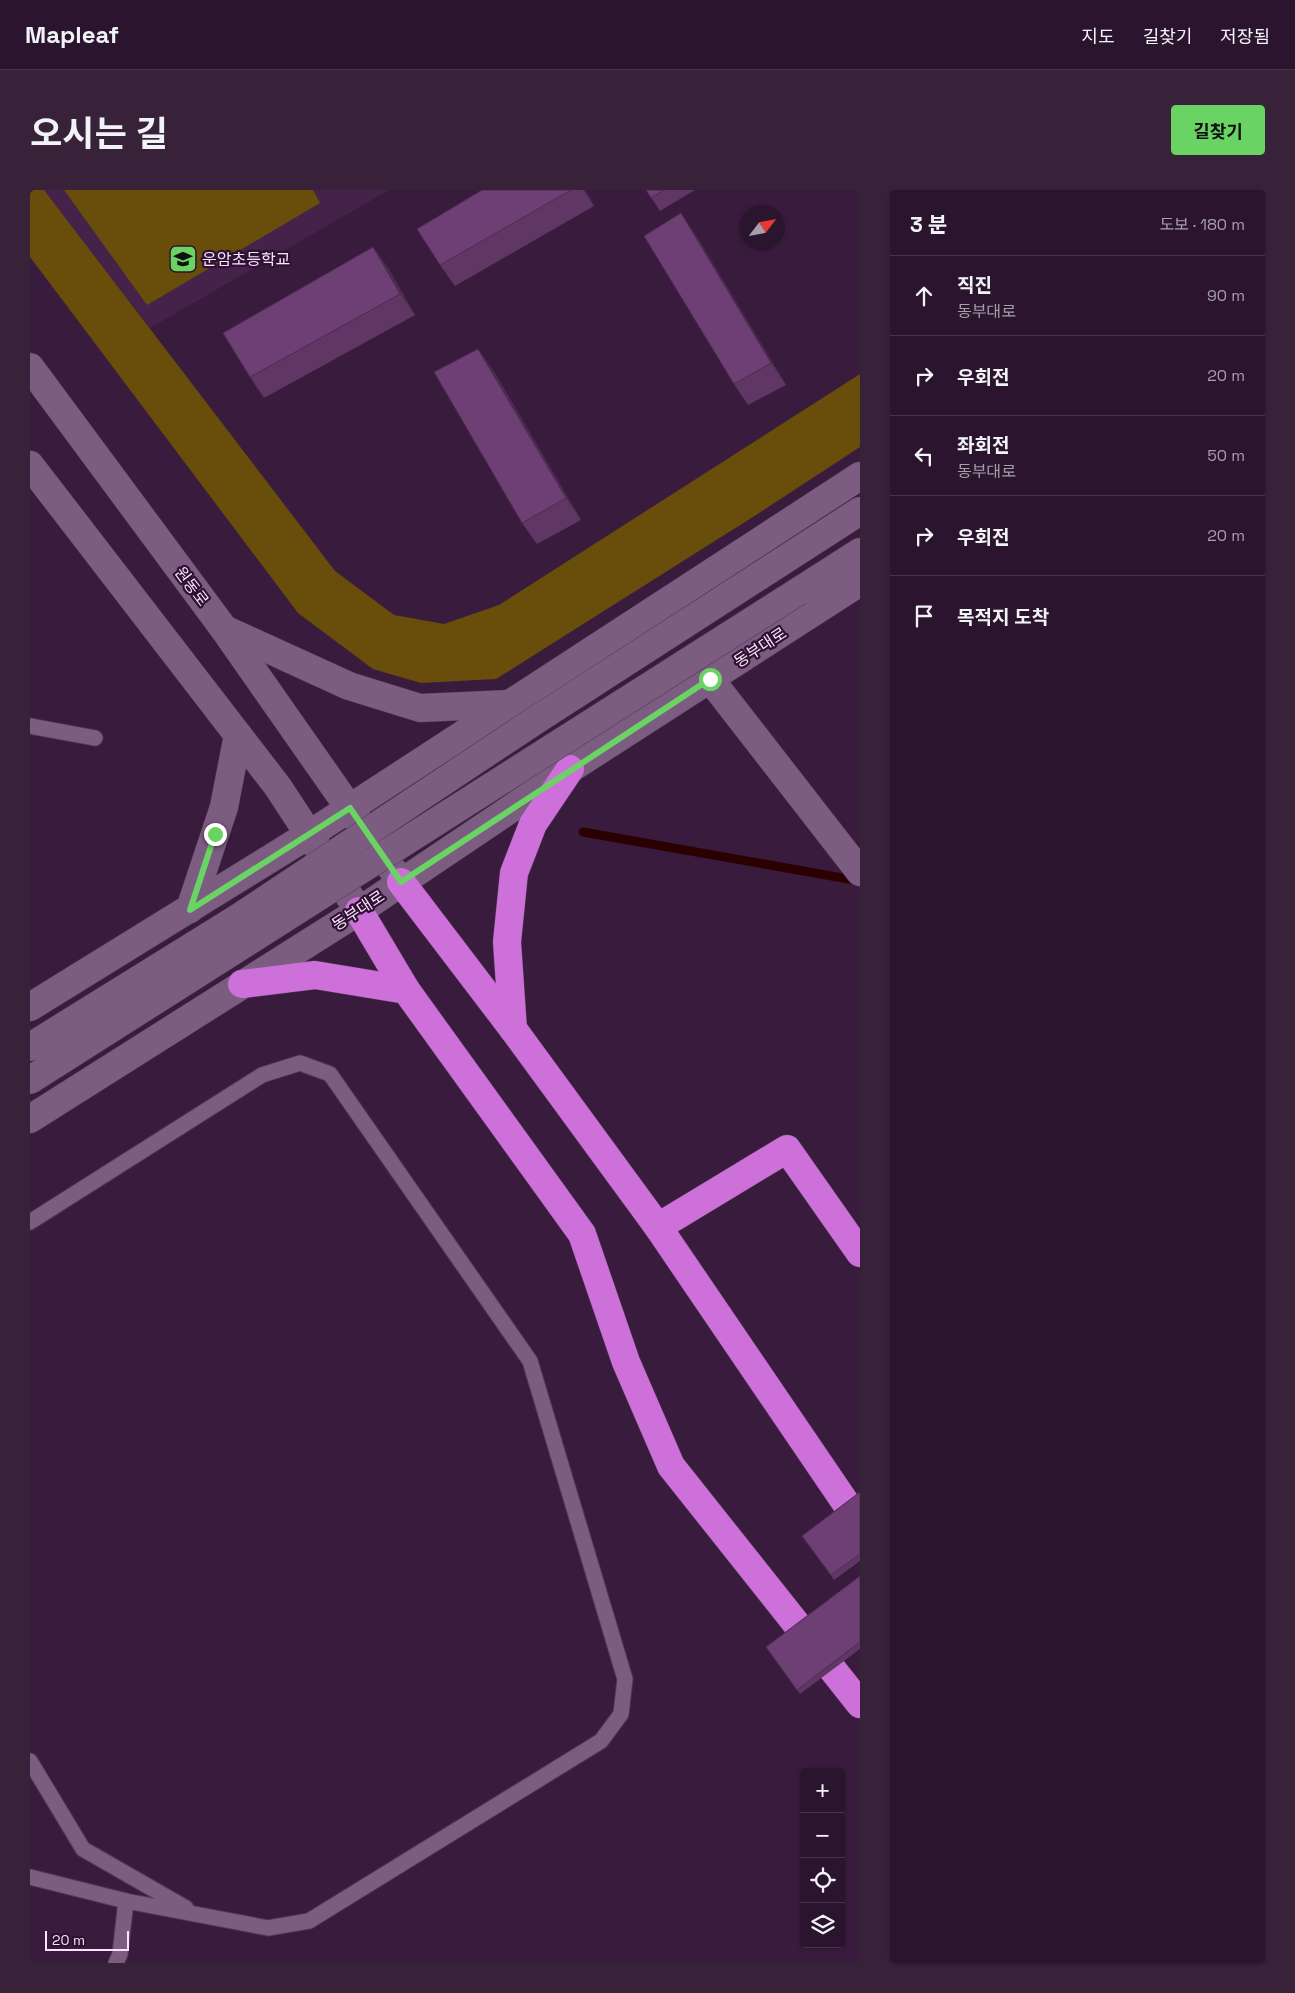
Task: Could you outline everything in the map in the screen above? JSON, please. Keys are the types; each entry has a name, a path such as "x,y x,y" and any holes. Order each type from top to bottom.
{"highway":[{"path":"513,1029 507,942 514,873 533,824 570,769"},
{"path":"401,882 513,1029 658,1227 860,1524"},
{"path":"358,911 406,990 582,1234 626,1362 672,1466 860,1704"},
{"path":"242,984 315,975 406,990"},
{"path":"658,1227 787,1149 860,1253"}],"main road":[{"name":"원동로","path":"30,367 224,629 401,882"},
{"path":"30,465 278,787 358,911"},
{"path":"30,1007 190,910 310,834 860,476"},
{"path":"30,1046 238,918 536,720 860,511"},
{"name":"동부대로","path":"30,1080 860,552"},
{"name":"동부대로","path":"30,1119 358,911 570,769 860,582"},
{"path":"224,629 349,686 420,708 510,704"},
{"path":"710,679 859,871"},
{"path":"190,910 224,807 238,735"}],"lane":[{"path":"30,726 95,738"},
{"path":"30,1222 262,1075 300,1063 330,1074 530,1361 625,1679 621,1714 601,1741 309,1921 268,1928 126,1901 30,1877"},
{"path":"30,1761 82,1849 198,1914"},
{"path":"116,1963 120,1954 126,1901"}],"shaded area":[{"path":"30,190 44,190 335,571 394,615 444,624 499,605 860,374 860,447 496,679 421,683 373,669 298,613 30,257"},
{"name":"운암초등학교","path":"44,190 389,190 150,328"},
{"name":"운암초등학교","path":"64,190 313,190 320,203 147,305"}],"building":[{"path":"482,190 571,190 440,265 417,229"},
{"path":"646,190 664,190 651,198"},
{"path":"681,213 771,363 734,384 644,236"},
{"path":"373,247 400,294 250,377 223,333"},
{"path":"478,349 566,498 522,523 434,372"},
{"path":"860,1492 860,1554 831,1575 802,1536"},
{"path":"860,1576 860,1642 797,1690 766,1647"}],"waterway":[{"path":"583,832 860,881"}],"place":[{"name":"운암초등학교","path":"183,259"}],"route":[{"path":"215,834 190,910 350,808 401,882 570,769 710,679"}]}
